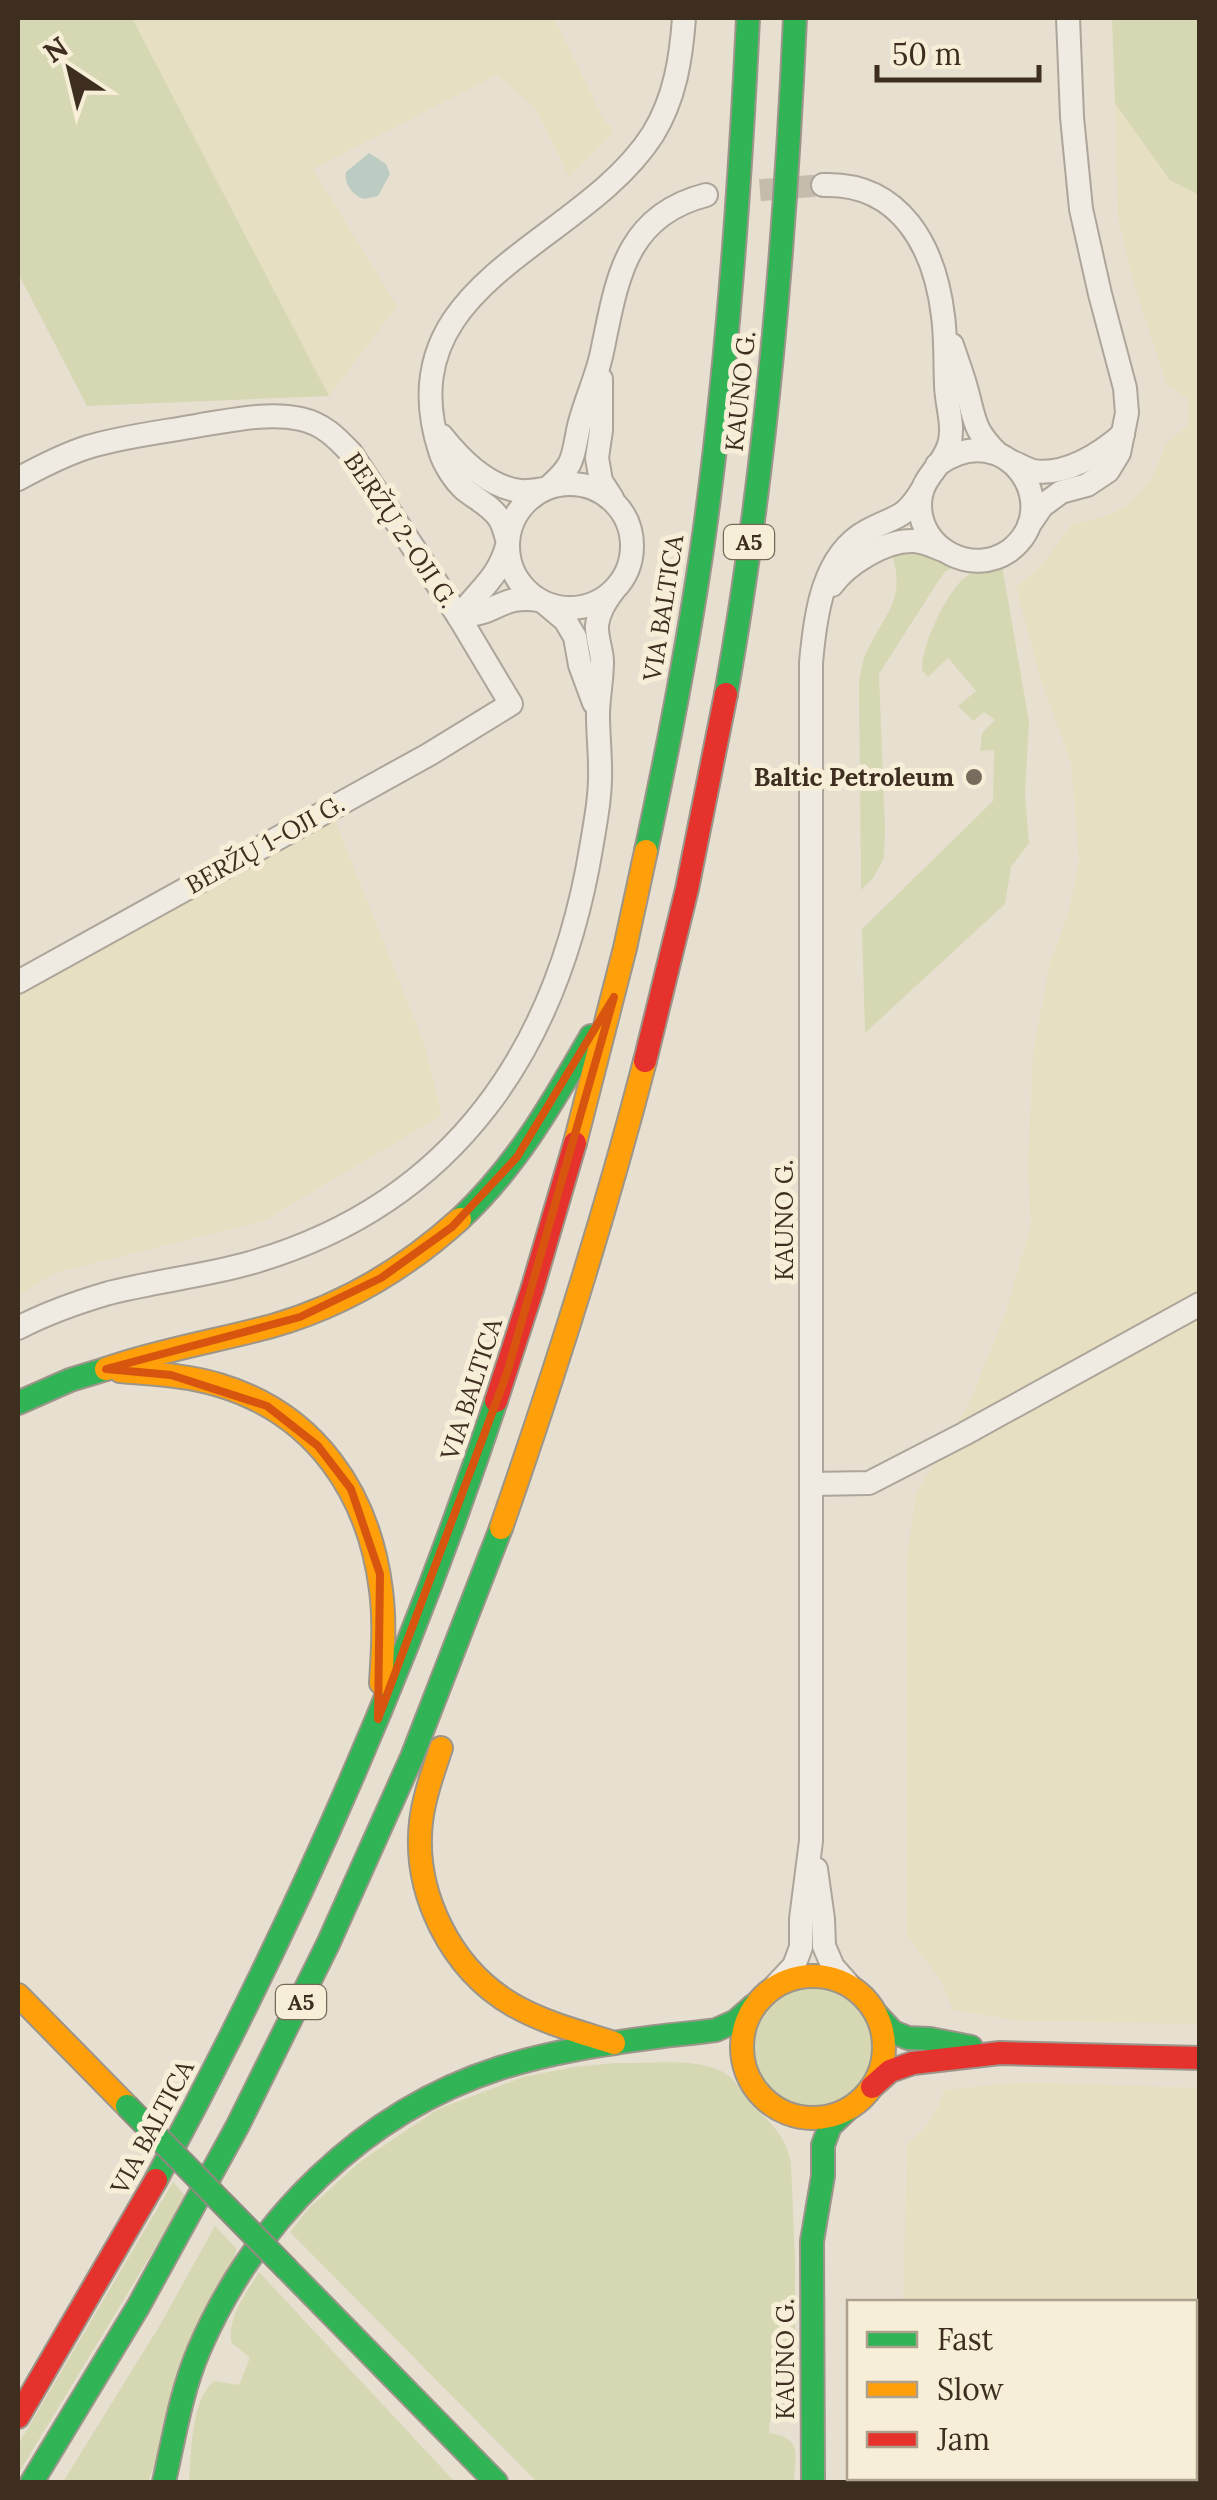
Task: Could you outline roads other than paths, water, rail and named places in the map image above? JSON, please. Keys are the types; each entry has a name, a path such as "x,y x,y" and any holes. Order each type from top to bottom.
{"main road":[{"name":"KAUNO G.","path":"731,296 748,18"},
{"name":"KAUNO G.","path":"515,1494 603,1222 647,1060 698,837 732,660 771,368 783,240 795,18"},
{"name":"VIA BALTICA","path":"18,2418 190,2117 275,1949 378,1719 463,1500 507,1373 558,1208 614,997 650,838 694,596 731,296"},
{"path":"18,1403 140,1356 300,1317 340,1300 418,1254 488,1192 517,1157 614,997"},
{"path":"106,1369 202,1380 234,1390 292,1422 340,1473 364,1516 380,1574 384,1656 378,1719"},
{"path":"515,1494 492,1599 428,1785 420,1826 426,1890 437,1922 453,1950 501,1998 530,2014 614,2043 698,2055"},
{"name":"A5","path":"32,2482 136,2312 281,2044 405,1776 515,1494"},
{"path":"164,2482 198,2352 254,2246 294,2199 373,2130 445,2089 517,2062 614,2043 706,2033 731,2024 776,1985 812,1975 849,1984 893,2032 1000,2053"},
{"path":"18,1994 496,2482"},
{"path":"750,2082 741,2044 744,2024 753,2006"},
{"path":"872,2088 884,2052 884,2033 877,2015"},
{"path":"775,2108 798,2117 823,2118 846,2110 890,2071 913,2063 1000,2053 1200,2058"},
{"path":"722,2059 731,2063 775,2108 792,2128 796,2140"},
{"name":"KAUNO G.","path":"812,2481 812,2241 823,2145 830,2126 846,2110"},
{"name":"KAUNO G.","path":"801,2176 812,2241"},
{"path":"173,2482 174,2438"}],"street":[{"path":"598,716 565,620 526,590 516,577 501,520 464,488 440,453 430,400 430,374 437,348 465,304 488,280 616,177 651,136 666,110 677,77 684,18"},
{"path":"822,600 842,572 862,557 910,540 966,560 995,558 1021,539 1042,506 1061,492 1087,485 1108,471 1119,453 1127,413 1125,388 1081,209 1068,18"},
{"path":"823,185 839,184 882,199 900,211 917,232 938,286 974,422 984,441 1022,474 1030,490 1032,508 1028,525"},
{"path":"459,617 476,592 501,567 511,523 519,509 566,472 575,454 579,426 602,355 615,286 631,249 656,219 673,207 706,195"},
{"path":"943,550 931,538 920,507 928,476 949,446 944,318"},
{"path":"18,1328 74,1304 235,1267 291,1250 332,1232 396,1194 455,1144 482,1114 528,1046 562,970 586,877 600,773 602,659 596,629 600,611 624,575 631,556 632,537 626,518 601,480 598,458 602,355"},
{"name":"BERŽŲ 2-OJI G.","path":"18,478 68,455 123,438 253,417 304,420 334,435 351,453 511,704"},
{"path":"434,427 456,454 500,485 522,492 567,483 584,485 601,491 614,502"},
{"path":"937,465 966,450 982,450 1032,470 1051,471 1102,452 1123,434"},
{"name":"KAUNO G.","path":"776,1985 794,1966 801,1947 811,1841 814,632 830,571 845,548 865,532 902,516 912,508 922,490"},
{"path":"459,617 519,597 562,608 580,607 598,602 612,591"},
{"name":"BERŽŲ 1-OJI G.","path":"18,982 428,755 511,704"},
{"path":"812,1484 869,1483 1200,1304"},
{"name":"KAUNO G.","path":"811,1841 824,1946 833,1968 849,1984"}],"tunnel":[{"path":"727,193 823,185"}],"place":[{"name":"Baltic Petroleum","path":"974,777"}]}
